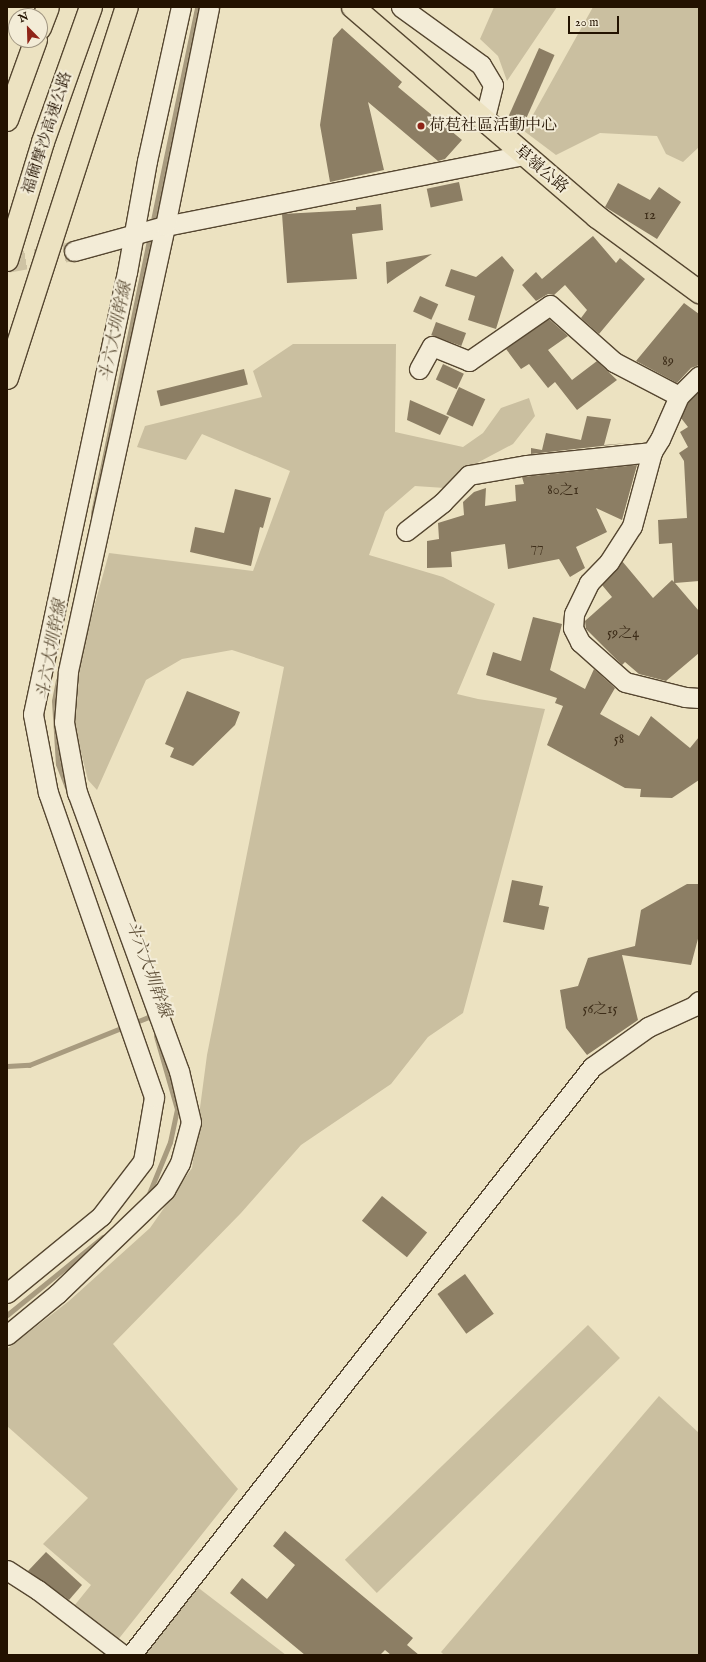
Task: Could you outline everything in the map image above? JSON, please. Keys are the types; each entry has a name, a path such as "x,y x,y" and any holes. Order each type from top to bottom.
{"main road":[{"name":"福爾摩沙高速公路","path":"7,260 43,142 91,7"},
{"path":"7,378 127,7"},
{"name":"草嶺公路","path":"353,7 596,217 699,292"},
{"path":"7,120 33,48"}],"street":[{"path":"7,1293 101,1216 143,1161 154,1097 48,793 32,714 127,272 132,236 182,7"},
{"path":"7,1335 68,1283 165,1190 180,1163 191,1122 179,1071 77,793 64,722 68,671 165,226 209,7"},
{"path":"402,7 481,65 493,85 484,120"},
{"path":"74,251 165,226 523,155"},
{"path":"420,370 432,346 469,361 550,305 614,362 679,396"},
{"path":"699,376 679,396 660,439 652,452 632,526 610,562 588,583 574,614 573,628 580,642 625,682 685,697 699,698"},
{"path":"406,531 442,503 468,475 527,465 652,452"},
{"path":"131,1655 592,1067 648,1027 694,1006 699,1001"},
{"path":"7,1570 38,1590 123,1655"}],"shaded area":[{"path":"494,7 557,7 507,81 498,56 480,39"},
{"path":"593,7 699,7 699,147 683,162 666,154 657,136 600,133 556,155 524,131"},
{"path":"293,344 396,344 395,432 463,447 483,433 501,408 529,398 535,416 513,444 477,463 445,488 415,486 385,512 369,555 443,577 495,604 457,694 478,699 545,709 463,1013 428,1037 391,1084 301,1145 241,1213 113,1344 238,1489 117,1641 74,1606 91,1585 43,1544 88,1498 7,1426 7,1349 69,1301 150,1228 192,1168 207,1055 284,667 232,650 182,659 146,680 97,790 88,780 68,701 109,553 253,571 290,471 202,434 186,460 137,447 145,426 262,397 253,371"},
{"path":"588,1325 620,1358 377,1593 345,1560"},
{"path":"659,1396 699,1433 699,1655 444,1655 441,1652"},
{"path":"196,1586 286,1655 144,1655"}],"building":[{"path":"342,28 402,82 398,87 462,140 445,159 438,161 368,102 384,170 330,182 320,125 333,38"},
{"path":"539,48 555,55 524,123 509,116"},
{"path":"459,182 463,201 431,207 427,189"},
{"path":"618,183 650,200 659,187 681,202 657,239 605,207"},
{"path":"381,204 383,230 352,234 357,279 287,283 282,214 356,210 356,207"},
{"path":"593,236 616,263 620,258 645,279 599,334 581,318 587,310 565,285 554,295 548,294 536,301 522,285 536,272 542,279"},
{"path":"432,254 397,277 387,284 386,262"},
{"path":"502,256 514,270 496,329 468,320 475,296 445,286 451,269 476,277"},
{"path":"420,296 438,304 431,320 413,312"},
{"path":"684,303 699,314 699,365 691,368 677,383 636,361"},
{"path":"549,319 568,336 548,350 572,380 597,361 617,380 577,410 555,382 548,388 529,364 521,369 506,349"},
{"path":"436,322 466,333 461,346 431,335"},
{"path":"443,364 464,374 457,389 436,379"},
{"path":"244,369 248,385 161,406 157,391"},
{"path":"459,387 485,399 473,426 446,414"},
{"path":"699,392 699,581 675,583 699,611 699,653 666,681 639,674 625,662 622,665 586,629 585,621 612,597 602,585 622,561 653,598 672,580 674,582 672,543 659,544 658,520 687,518 684,461 679,453 688,447 680,432 688,427 681,418 688,402"},
{"path":"410,400 449,417 440,435 407,420"},
{"path":"587,416 611,419 604,445 628,443 531,454 531,448 542,450 546,433 581,440"},
{"path":"637,465 622,520 596,508 607,532 576,547 585,568 570,577 559,559 508,569 505,544 451,552 452,567 427,568 427,541 439,539 438,523 464,515 463,502 474,492 486,488 485,506 516,501 515,485 524,484 522,477"},
{"path":"235,489 271,498 263,528 260,527 251,566 190,552 195,527 224,533"},
{"path":"533,617 562,624 550,670 585,689 594,669 615,688 600,714 639,736 651,716 690,748 699,737 699,780 672,798 640,797 641,789 625,788 547,745 563,706 555,703 557,698 486,675 493,652 521,661"},
{"path":"187,691 240,712 235,725 193,766 170,757 174,748 165,744"},
{"path":"512,880 543,886 539,905 549,907 544,930 503,922"},
{"path":"687,884 699,884 699,935 691,965 622,955 638,1020 587,1055 566,1028 560,990 578,986 588,958 635,946 641,910"},
{"path":"382,1196 427,1233 407,1257 362,1221"},
{"path":"465,1274 494,1314 466,1334 437,1294"},
{"path":"285,1531 413,1638 407,1645 419,1655 391,1655 385,1650 380,1655 305,1655 230,1593 242,1578 267,1599 295,1565 273,1546"},
{"path":"46,1552 82,1585 69,1600 28,1571"}],"waterway":[{"name":"斗六大圳幹線","path":"152,225 197,7"},
{"name":"斗六大圳幹線","path":"93,513 150,235"},
{"name":"斗六大圳幹線","path":"58,680 54,701 58,764 69,793"},
{"path":"7,1066 29,1065 151,1016"},
{"name":"斗六大圳幹線","path":"148,1196 170,1142 177,1109 156,1036"},
{"name":"斗六大圳幹線","path":"7,1315 103,1237"}],"tunnel":[{"path":"7,263 74,251"}],"place":[{"name":"荷苞社區活動中心","path":"421,126"}]}
